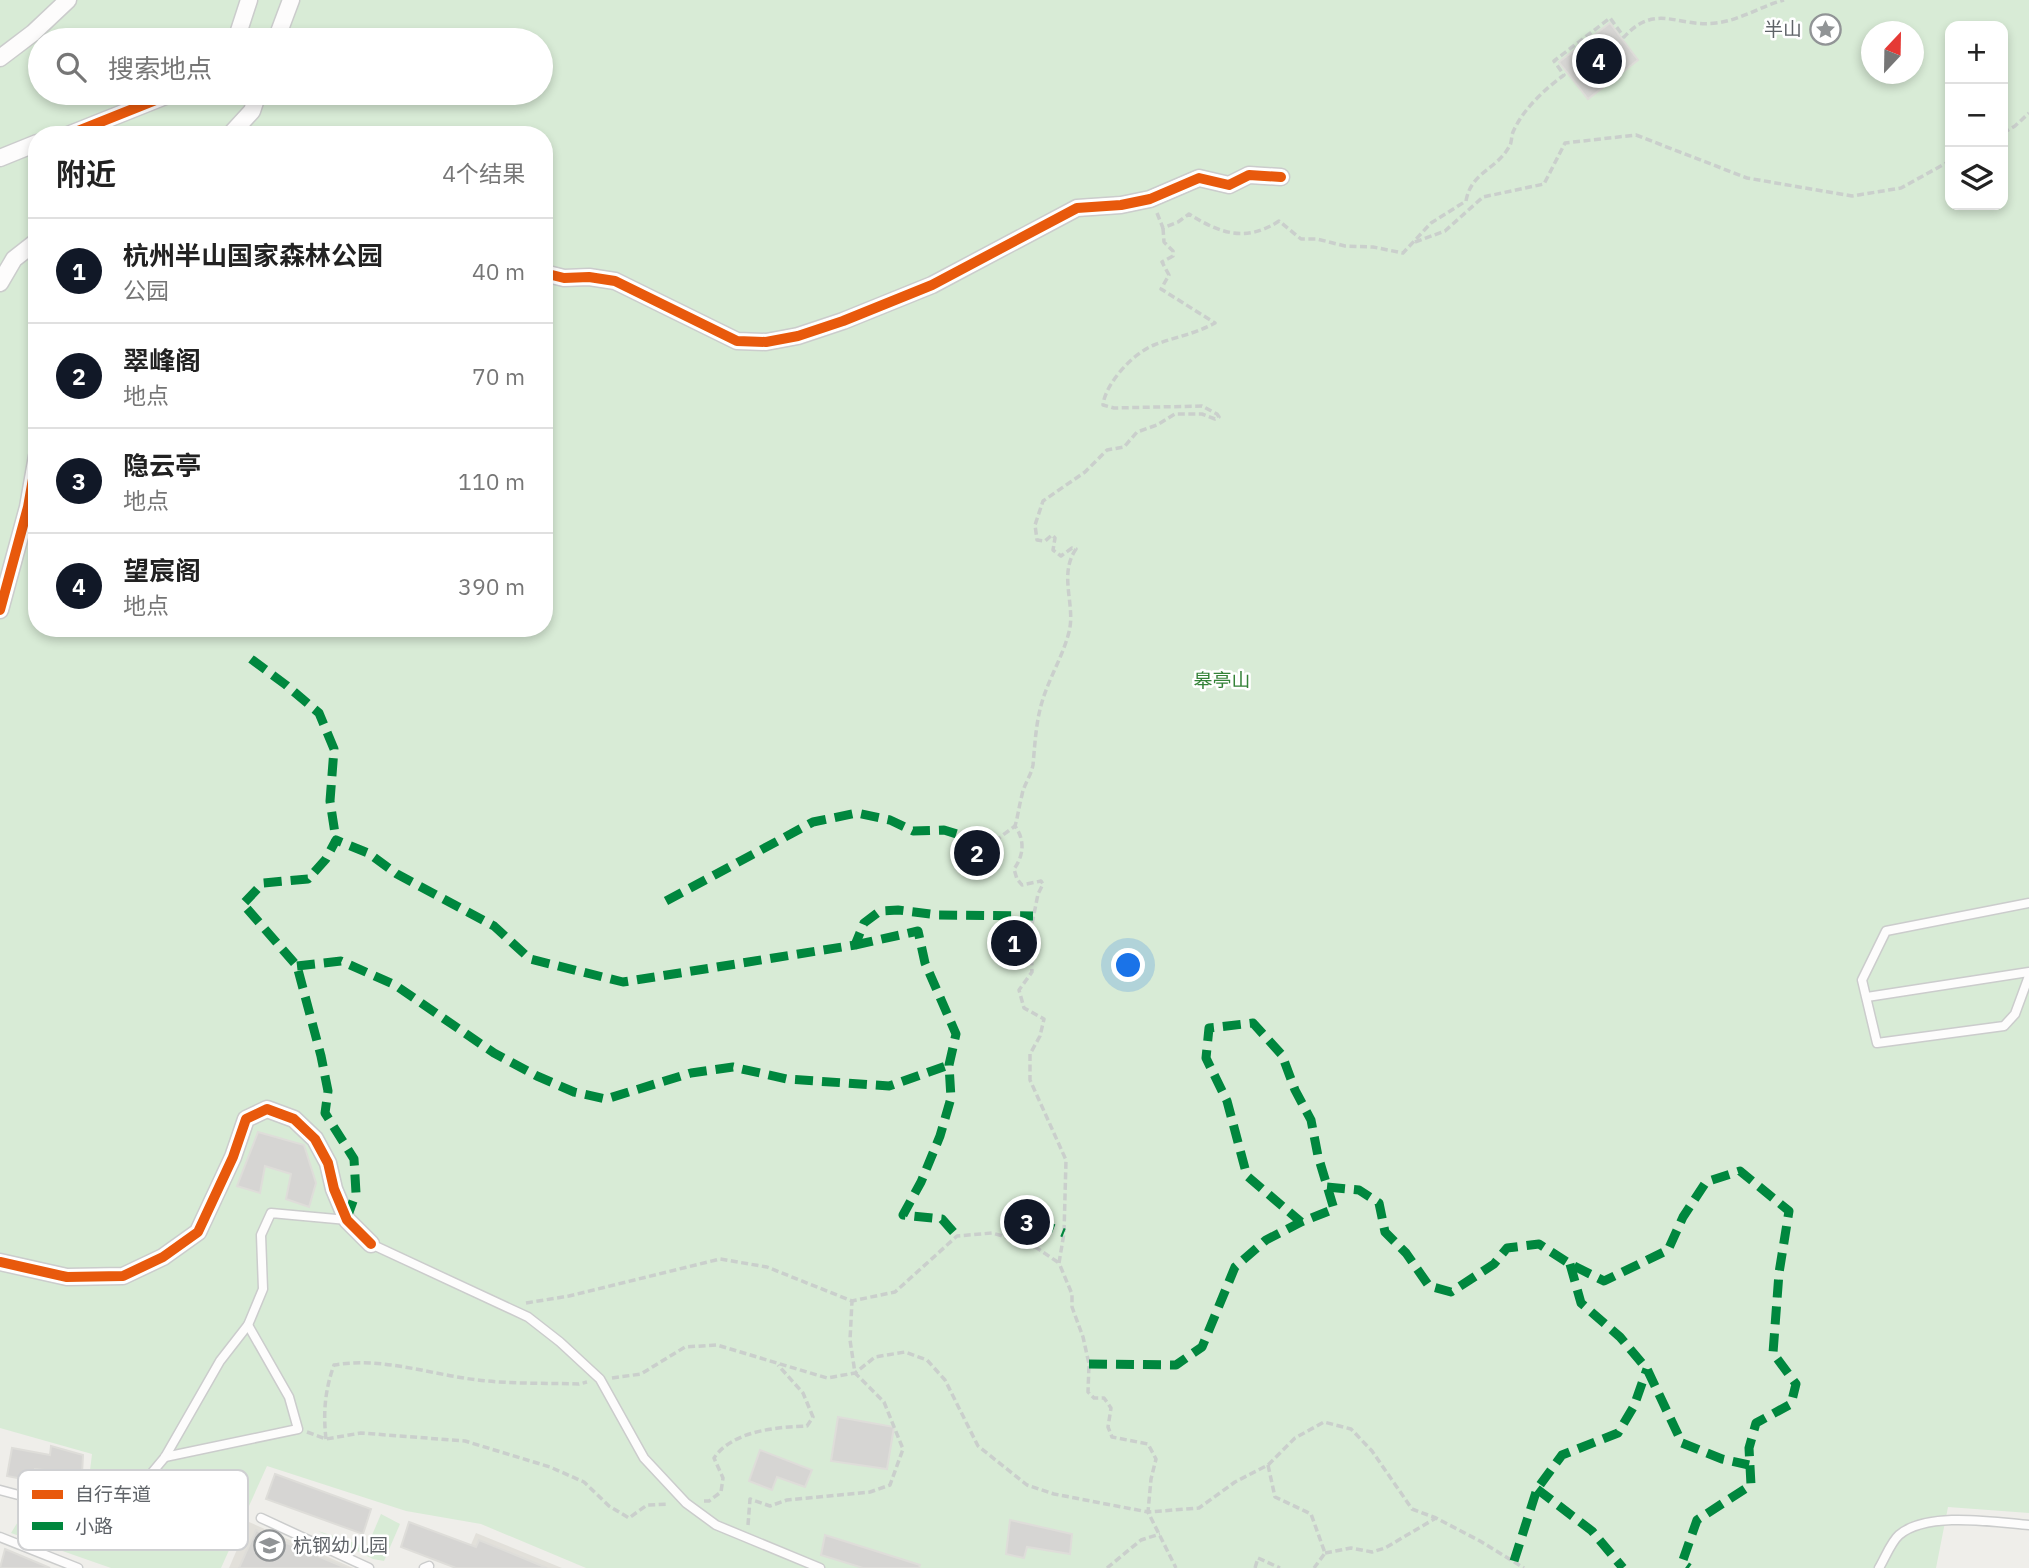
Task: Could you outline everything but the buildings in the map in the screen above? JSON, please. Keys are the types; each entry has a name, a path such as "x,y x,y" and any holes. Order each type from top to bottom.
{"street":[{"path":"38,28 68,0"},
{"path":"240,28 249,0"},
{"path":"280,28 290,0"},
{"path":"0,58 28,37"},
{"path":"90,126 143,105"},
{"path":"238,126 254,105"},
{"path":"0,158 28,147"},
{"path":"553,275 564,278 589,277 615,281 737,341 765,342 798,336 832,325 932,285 1077,208 1121,205 1150,199 1199,178 1228,185 1249,175 1281,177"},
{"path":"0,283 14,259 28,248"},
{"path":"0,610 28,507"},
{"path":"0,1262 68,1277 123,1276 163,1257 198,1232 233,1157 246,1119 267,1109 294,1119 315,1139 328,1163 334,1189 347,1220 371,1244"}],"lane":[{"path":"1867,997 2029,974 2015,1014 2004,1026 1877,1043 1862,980 1886,931 2029,903"},
{"path":"154,1470 165,1457 220,1361 248,1325 263,1289 261,1235 271,1213 347,1220"},
{"path":"371,1244 528,1317 600,1379 645,1458 686,1503 716,1525 820,1568"},
{"path":"165,1457 298,1429 289,1397 248,1325"},
{"path":"0,1490 18,1495"},
{"path":"261,1518 369,1568"},
{"path":"1879,1568 1898,1536 1920,1524 1966,1520 2029,1525"},
{"path":"0,1537 18,1544"},
{"path":"33,1550 78,1568"}],"path":[{"path":"1163,228 1189,214 1218,231 1239,234 1279,221 1301,239 1317,239 1345,246 1373,247 1403,253 1432,223 1466,201 1468,187 1510,147 1513,131 1533,104 1544,90 1564,75 1554,61 1610,18 1624,37 1646,20 1665,16 1682,23 1715,23 1749,15 1766,5 1784,0"},
{"path":"2008,130 2029,113"},
{"path":"1413,243 1445,231 1483,197 1544,184 1565,143 1636,135 1747,178 1852,196 1901,188 1945,164"},
{"path":"995,841 1015,826 1022,793 1032,768 1034,737 1041,705 1069,635 1073,614 1068,601 1068,570 1071,556 1076,549 1072,548 1061,556 1053,550 1055,538 1052,535 1045,541 1038,540 1035,525 1043,501 1085,472 1107,450 1124,447 1137,432 1175,415 1202,414 1215,419 1219,417 1202,406 1114,408 1103,405 1105,391 1122,369 1150,346 1197,333 1215,323 1161,289 1169,275 1162,262 1173,256 1173,251 1164,242 1163,228 1150,199"},
{"path":"1015,826 1022,835 1022,858 1014,869 1017,879 1022,885 1041,881 1043,884 1038,894 1031,929 1032,972 1019,990 1024,1008 1044,1020 1040,1036 1030,1054 1030,1080 1066,1160 1064,1234 1059,1263 1072,1294 1072,1307 1083,1337 1089,1364 1088,1392 1094,1398 1104,1398 1111,1408 1108,1427 1112,1437 1148,1444 1156,1459 1148,1512 1176,1568"},
{"path":"981,830 995,841 997,860 988,871 974,875 961,870 955,864 952,849 955,841 966,831 981,830"},
{"path":"505,1306 569,1296 720,1259 767,1267 852,1301 895,1292 957,1236 992,1233 1031,1244 1059,1263"},
{"path":"746,1537 750,1499 770,1506 787,1500 870,1492 890,1485 903,1449 884,1402 855,1373 850,1340 852,1301"},
{"path":"326,1439 323,1409 327,1384 334,1365 354,1361 431,1370 486,1381 579,1384 641,1374 685,1347 717,1345 827,1378 855,1373 875,1357 905,1352 927,1360 945,1380 978,1446 1027,1485 1054,1494 1148,1512 1199,1508 1235,1482 1268,1465 1296,1438 1324,1422 1351,1429 1372,1451 1412,1509 1436,1518 1524,1568"},
{"path":"298,1429 326,1439 361,1433 465,1441 550,1467 584,1482 609,1506 629,1518 647,1505 709,1500 721,1492 723,1478 713,1458 722,1446 747,1435 807,1426 813,1417 803,1393 776,1363"},
{"path":"1268,1465 1275,1497 1311,1514 1325,1553"},
{"path":"1314,1568 1325,1553 1351,1548 1371,1552 1385,1548 1436,1518"},
{"path":"1107,1568 1141,1540 1161,1534"},
{"path":"1255,1568 1258,1558 1280,1568"}],"shaded area":[{"name":"杭钢幼儿园","path":"249,1522 353,1568 229,1568 237,1550 248,1550"},
{"path":"476,1533 562,1568 461,1568"}],"green space":[{"name":"皋亭山","path":"0,0 2029,0 2029,1513 1948,1507 1936,1568 586,1568 481,1524 406,1511 267,1466 248,1508 248,1470 90,1470 92,1454 0,1428"},
{"path":"381,1514 400,1524 384,1561 373,1559 318,1531 367,1547"},
{"name":"皋亭山","path":"18,1522 18,1535 11,1533"},
{"name":"皋亭山","path":"60,1550 229,1550 221,1568 111,1568"}],"marked path":[{"path":"251,659 319,713 334,749 330,801 336,840"},
{"path":"666,901 813,822 857,813 890,820 913,831 944,830 960,835"},
{"path":"347,1218 356,1193 354,1159 325,1113 328,1091 297,966 243,904 263,883 308,879 326,859 336,840 368,853 397,874 494,926 530,959 623,982 855,945 864,923 880,911 1033,916"},
{"path":"855,945 918,931 925,963 956,1034 949,1065 951,1098 940,1136 921,1182 903,1215 942,1219 957,1236"},
{"path":"297,966 341,961 395,985 494,1053 537,1076 574,1092 606,1099 691,1073 733,1067 787,1079 889,1086 949,1065"},
{"path":"1089,1364 1176,1365 1202,1347 1235,1267 1266,1240 1334,1209 1318,1156 1311,1120 1295,1090 1282,1055 1253,1023 1209,1028 1206,1058 1227,1101 1247,1176 1301,1222"},
{"path":"1327,1187 1359,1190 1379,1203 1385,1232 1406,1253 1429,1286 1451,1292 1494,1264 1507,1248 1539,1244 1604,1281 1668,1250 1683,1217 1706,1182 1740,1171 1789,1211 1779,1273 1773,1353 1796,1384 1791,1404 1756,1423 1749,1448 1751,1485 1697,1520 1682,1563 1689,1568"},
{"path":"1037,1222 1064,1233"},
{"path":"1570,1264 1581,1303 1620,1337 1647,1369 1682,1443 1722,1459 1749,1465"},
{"path":"1514,1561 1537,1489 1562,1455 1618,1433 1634,1406 1647,1369"},
{"path":"1537,1489 1592,1531 1623,1568"}],"cycle path":[{"path":"90,126 143,105"},
{"path":"553,275 615,281 737,341 766,342 798,336 843,321 932,285 1077,208 1121,205 1150,199 1199,178 1229,185 1249,175 1281,177"},
{"path":"0,610 28,507"},
{"path":"0,1262 67,1277 123,1276 163,1257 198,1232 233,1157 246,1119 267,1109 294,1119 315,1139 328,1163 334,1189 347,1220 371,1244"}],"place":[{"name":"半山","path":"1825,29"},
{"name":"望宸阁","path":"1599,61"},
{"name":"翠峰阁","path":"977,853"},
{"name":"杭州半山国家森林公园","path":"1014,943"},
{"name":"隐云亭","path":"1027,1222"},
{"name":"杭钢幼儿园","path":"270,1545"}]}
